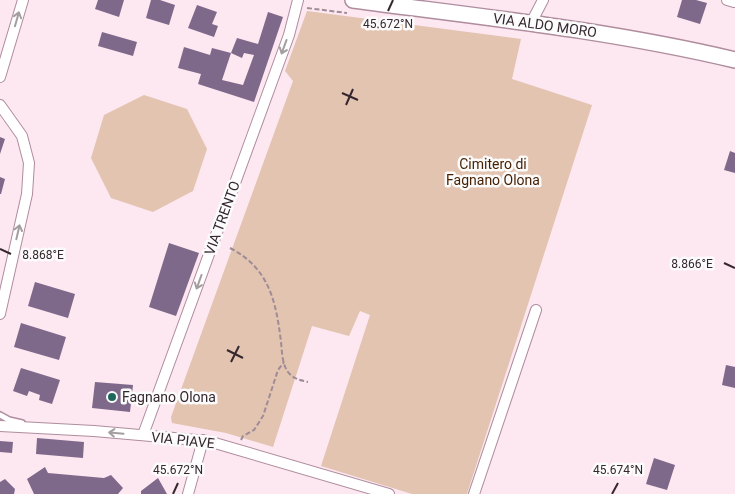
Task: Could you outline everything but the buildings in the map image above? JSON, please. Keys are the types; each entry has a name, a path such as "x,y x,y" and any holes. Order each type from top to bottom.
{"main road":[{"name":"VIA ALDO MORO","path":"354,0 531,22 613,35 735,60"}],"street":[{"path":"0,77 22,0"},
{"name":"VIA TRENTO","path":"143,435 289,34 298,0"},
{"path":"531,22 543,0"},
{"path":"0,104 22,136 29,163 27,194 0,314"},
{"path":"474,494 536,310"},
{"name":"VIA PIAVE","path":"0,426 203,440 389,494"},
{"path":"188,494 203,440"}],"lane":[{"path":"0,415 21,423 81,427 89,431"}],"path":[{"path":"230,248 247,258 269,286 277,314 284,362 288,372 293,377 308,382"},
{"path":"241,440 243,436 254,430 263,416 278,370 284,362"}],"green space":[{"name":"Cimitero di Fagnano Olona","path":"307,11 521,39 512,79 592,105 467,494 412,494 321,466 370,315 360,311 349,336 312,326 273,447 226,433 172,423 171,417 293,81 285,71"},
{"path":"144,95 187,109 207,149 193,191 153,212 111,198 91,158 104,115"}],"place":[{"name":"Fagnano Olona","path":"112,397"}]}
